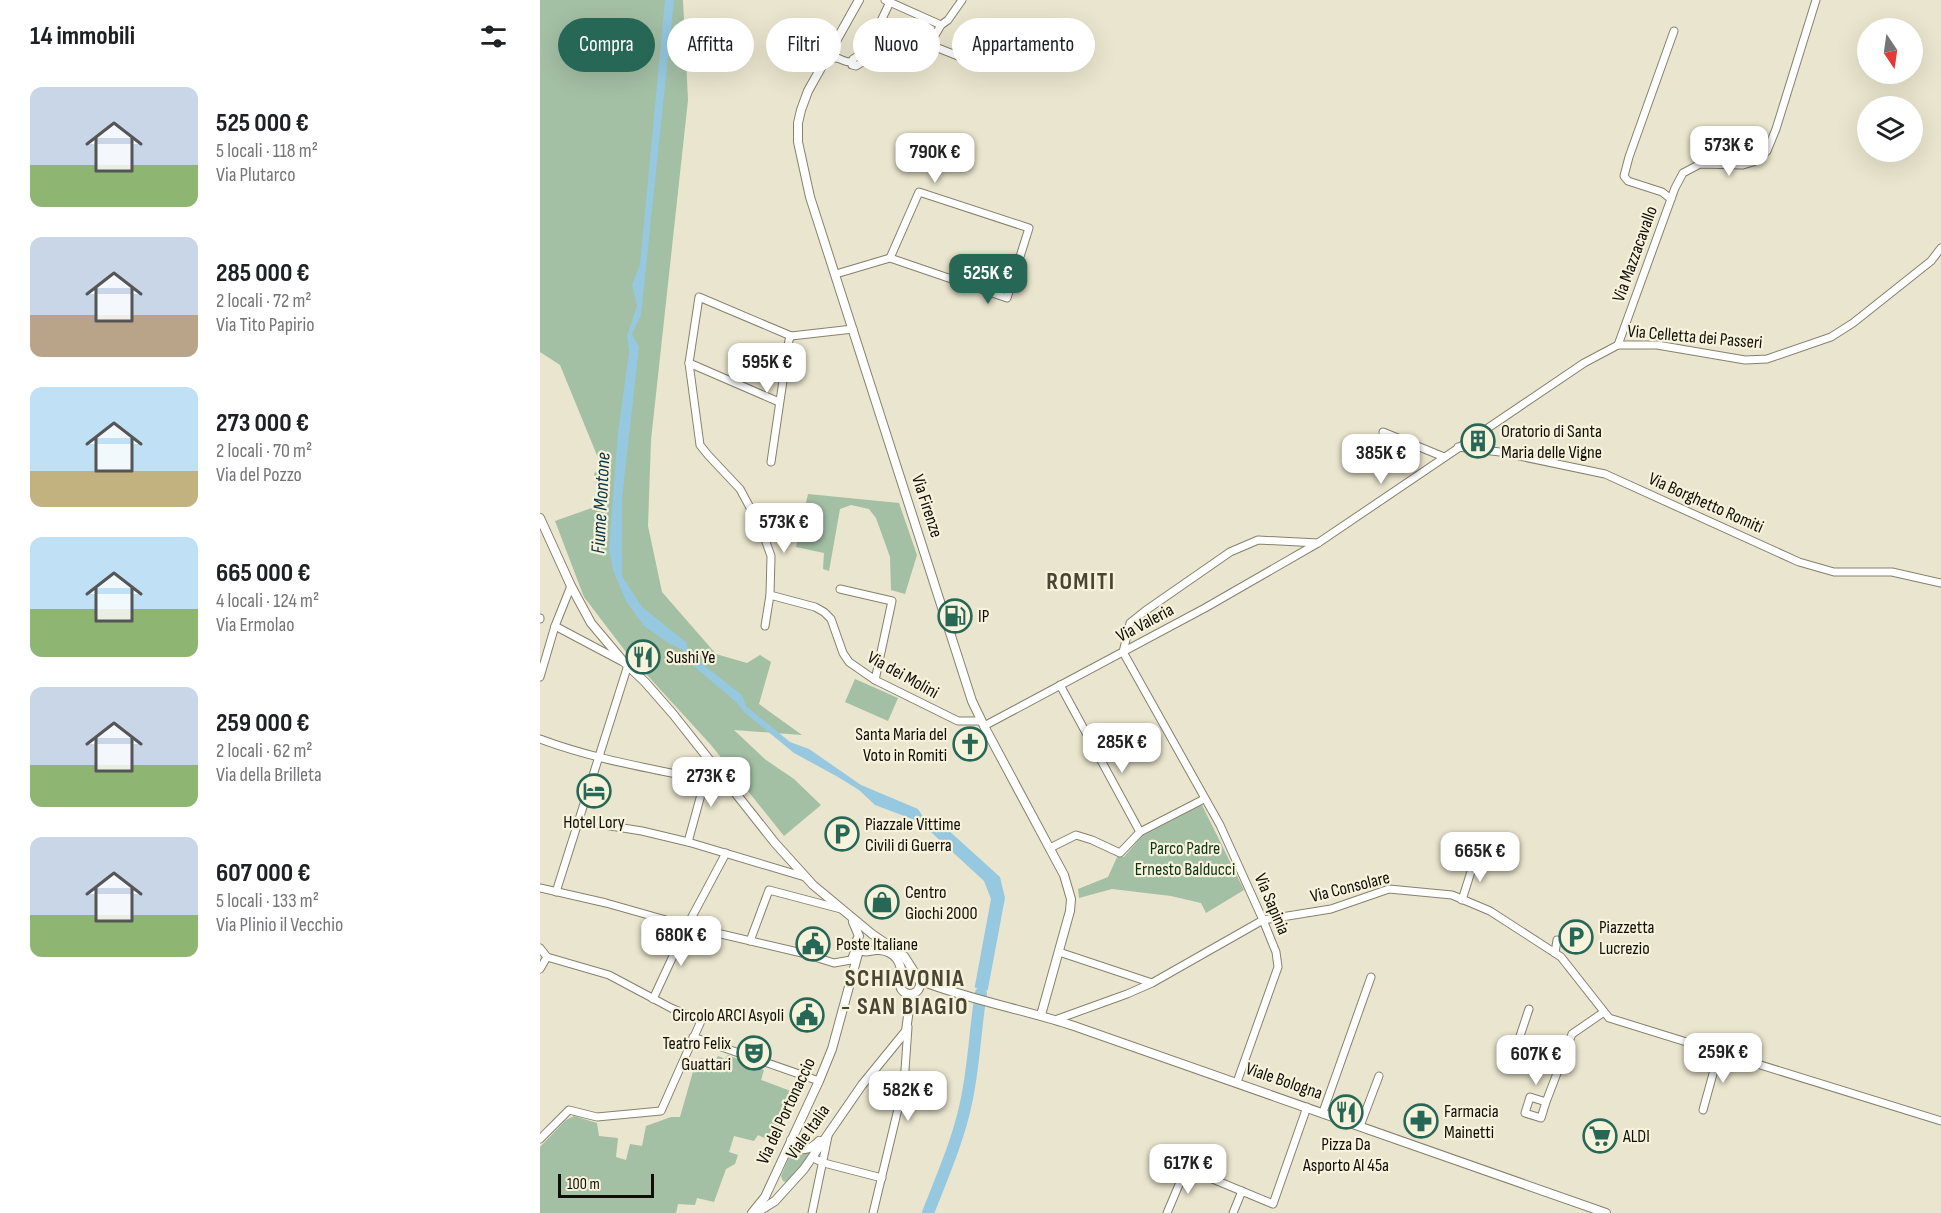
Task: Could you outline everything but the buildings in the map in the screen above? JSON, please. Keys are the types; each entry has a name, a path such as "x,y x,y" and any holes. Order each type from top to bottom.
{"main road":[{"name":"Via Firenze","path":"841,31 858,0"},
{"name":"Via Firenze","path":"819,72 808,91 798,123 798,142 805,178 968,690 982,723 1064,875 1071,898 1070,911 1041,1015"},
{"path":"540,518 571,586 591,623 625,663 645,682 805,877 849,916 904,956 918,979 920,987 912,996 906,993 901,989 900,965 894,956 881,950 868,952 858,948"},
{"path":"849,916 859,936 872,934"},
{"name":"Via del Portonaccio","path":"754,1213 765,1197 832,1049 858,948 859,936"},
{"path":"902,979 909,975 918,979"},
{"name":"Viale Bologna","path":"918,979 949,991 1041,1015 1606,1213"},
{"name":"Viale Bologna","path":"912,996 930,990 949,991"},
{"name":"Viale Italia","path":"754,1213 775,1201 813,1158 829,1130 861,1085 906,1031 912,996"},
{"path":"791,1140 796,1148 802,1150 813,1148 829,1130"},
{"path":"775,1175 780,1186 789,1186"}],"street":[{"path":"952,54 933,46 934,37 962,0"},
{"name":"Via Mazzacavallo","path":"1618,345 1671,199 1683,173 1700,164 1743,165 1753,162 1767,151 1816,0"},
{"path":"841,58 848,63 852,62 864,52 887,1 941,25"},
{"path":"1671,199 1662,192 1628,181 1624,176 1674,31"},
{"path":"836,274 890,258 1007,298 1029,228 919,192 890,258"},
{"name":"Via Celletta dei Passeri","path":"1318,543 1584,363 1618,345 1658,345 1745,360 1767,359 1784,354 1831,337 1854,323 1931,261 1941,248"},
{"path":"765,626 770,595 771,556 761,528 740,489 700,445 689,363 699,297 791,336 853,329"},
{"path":"771,462 791,336"},
{"path":"689,363 779,402"},
{"path":"1383,432 1444,457"},
{"name":"Via Borghetto Romiti","path":"1458,447 1500,452 1605,474 1799,562 1834,572 1892,572 1941,583"},
{"path":"1123,652 1130,623 1230,552 1258,540 1318,543"},
{"name":"Via Valeria","path":"982,723 1123,652 1318,543"},
{"path":"540,677 555,626 571,586"},
{"path":"840,589 892,601 875,680"},
{"name":"Via dei Molini","path":"770,595 815,607 824,612 831,619 843,653 849,662 875,680 958,721 982,723"},
{"path":"555,626 625,663 556,892"},
{"name":"Via Sapinia","path":"1123,652 1220,825 1276,952 1278,967 1237,1082"},
{"path":"1060,685 1140,832"},
{"path":"540,739 598,758 705,780"},
{"path":"688,842 705,780 714,765"},
{"path":"1050,848 1076,836 1092,840 1120,853 1140,832 1204,799"},
{"path":"579,821 642,831 688,842 805,877"},
{"path":"654,999 687,926 726,853"},
{"path":"1462,900 1475,859"},
{"path":"540,888 834,963 851,960 858,948"},
{"name":"Via Consolare","path":"1055,1020 1152,982 1263,920 1331,909 1389,889 1452,895 1490,911 1561,957 1609,1018 1941,1121"},
{"path":"750,941 769,890 841,909"},
{"path":"1555,953 1557,940"},
{"path":"540,948 546,957 609,975 701,1021 661,1111 597,1117 569,1110 543,1130 540,1138"},
{"path":"1059,952 1152,982"},
{"path":"540,969 546,957"},
{"path":"1323,1112 1371,977"},
{"path":"1529,1009 1515,1051 1560,1067"},
{"path":"1546,1102 1572,1034 1604,1012"},
{"path":"873,1213 904,1084 908,1025"},
{"path":"693,1037 819,1081"},
{"path":"1703,1110 1719,1052"},
{"path":"1360,1125 1379,1076"},
{"path":"1269,1213 1307,1107"},
{"path":"812,1213 829,1130"},
{"path":"813,1158 882,1178"},
{"path":"1167,1213 1186,1168 1273,1204"},
{"path":"1233,1213 1242,1191"}],"green space":[{"path":"540,0 683,0 684,18 667,18 667,72 687,72 688,100 651,440 648,526 662,592 716,654 747,663 760,655 771,662 759,704 802,735 734,730 766,760 794,779 821,805 784,836 711,745 626,652 584,597 555,521 600,505 594,473 603,470 560,365 540,352"},
{"path":"808,494 899,503 917,555 905,594 891,590 890,557 876,518 869,509 851,505 840,509 829,571 823,569 824,553 796,547"},
{"path":"855,679 898,698 888,721 845,702"},
{"name":"Parco Padre Ernesto Balducci","path":"1202,805 1244,890 1206,913 1201,903 1171,896 1112,889 1079,898 1078,889 1108,877 1118,855 1124,857 1142,836"},
{"path":"728,1055 764,1070 761,1080 796,1093 773,1142 758,1135 754,1141 734,1136 729,1152 738,1155 735,1164 726,1169 714,1202 697,1198 695,1205 678,1204 676,1213 540,1213 540,1147 566,1120 574,1116 597,1123 599,1136 618,1138 616,1157 626,1160 630,1144 642,1146 646,1126 671,1117 680,1117 696,1061 701,1058 707,1061 709,1057 716,1060 718,1056 725,1059"},
{"path":"793,1148 805,1153 813,1150 791,1179 786,1182 781,1176"}],"water":[{"path":"665,0 674,0 672,18 667,18 667,67 641,315 632,334 639,347 622,499 622,576 642,607 686,642 689,654 742,695 746,706 790,742 809,749 861,785 918,809 925,820 947,829 1000,877 1005,898 984,1010 971,1007 991,899 984,881 920,822 875,805 859,790 794,753 683,657 683,650 644,626 626,601 613,570 609,549 618,432 629,352 627,336 637,306 632,285 640,264"}],"pier":[{"path":"972,987 991,991 987,1011 968,1007"}],"waterway":[{"name":"Fiume Montone","path":"928,1213 963,1117 971,1076 981,993"}],"place":[{"name":"Oratorio di Santa Maria delle Vigne","path":"1478,441"},
{"name":"IP","path":"955,616"},
{"name":"Sushi Ye","path":"643,657"},
{"name":"Santa Maria del Voto in Romiti","path":"970,744"},
{"name":"Hotel Lory","path":"594,791"},
{"name":"Piazzale Vittime Civili di Guerra","path":"842,834"},
{"name":"Centro Giochi 2000","path":"882,902"},
{"name":"Piazzetta Lucrezio","path":"1576,937"},
{"name":"Poste Italiane","path":"813,944"},
{"name":"Circolo ARCI Asyoli","path":"807,1015"},
{"name":"Teatro Felix Guattari","path":"754,1053"},
{"name":"Pizza Da Asporto Al 45a","path":"1346,1112"},
{"name":"Farmacia Mainetti","path":"1421,1121"},
{"name":"ALDI","path":"1600,1136"}],"district":[{"name":"ROMITI","path":"1081,581"},
{"name":"SCHIAVONIA - SAN BIAGIO","path":"905,992"}]}
